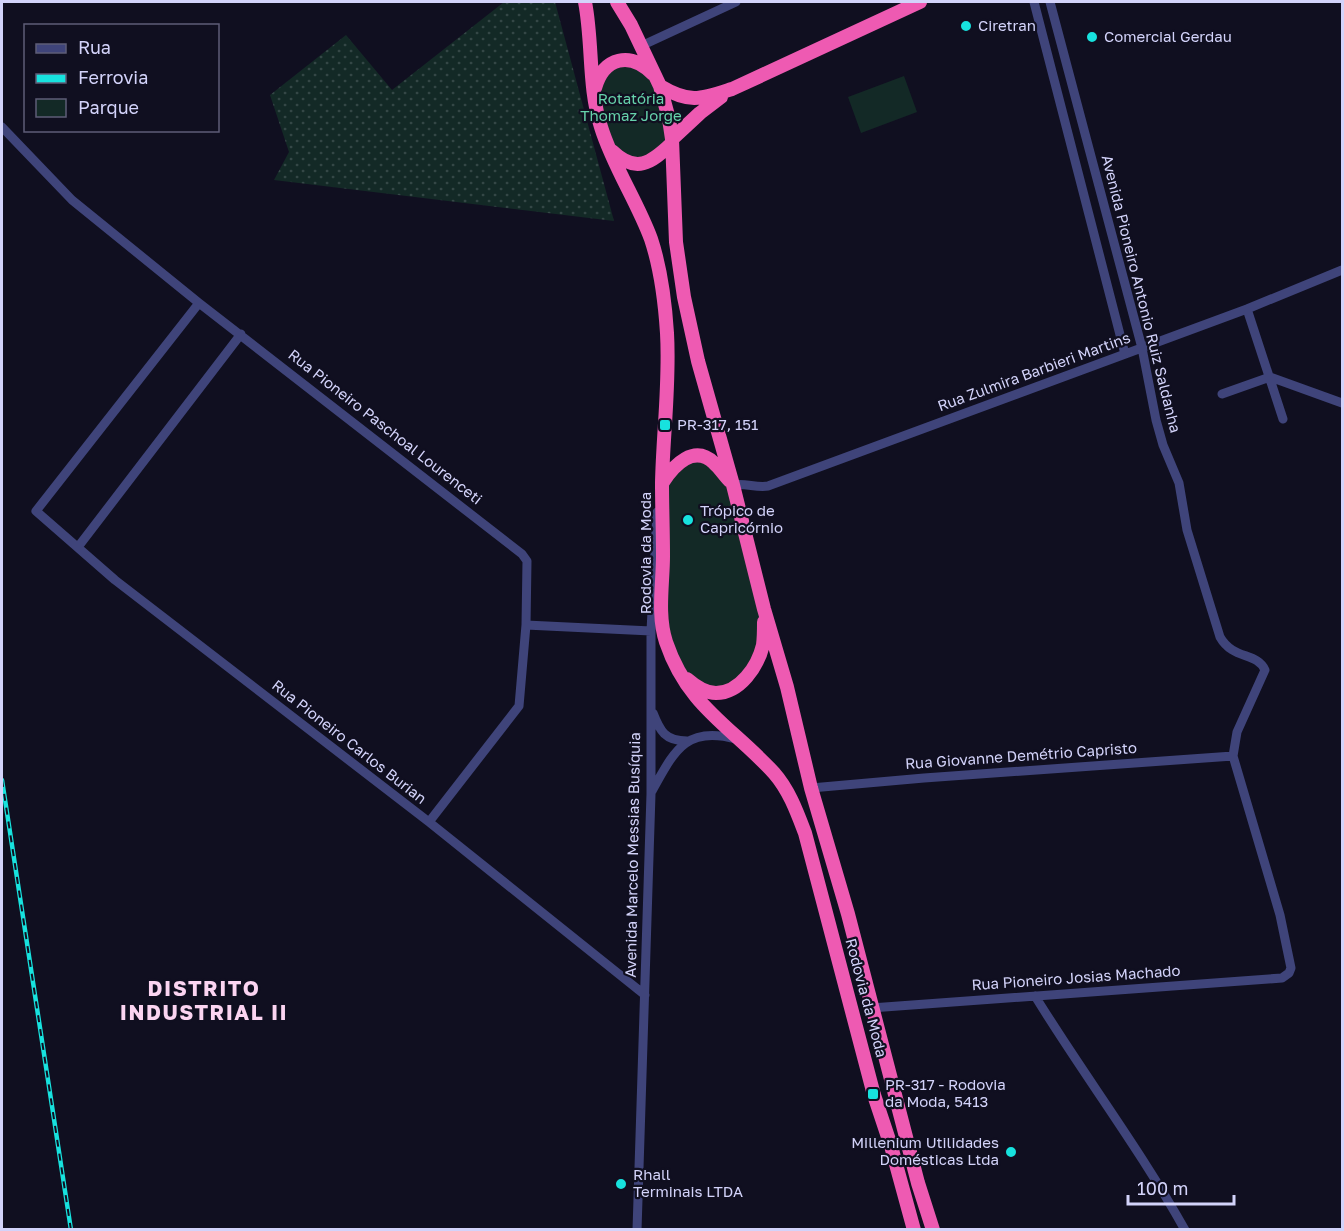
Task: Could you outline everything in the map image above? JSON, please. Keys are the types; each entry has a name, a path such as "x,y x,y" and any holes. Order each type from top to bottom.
{"highway":[{"path":"585,2 590,24 593,93 600,125 608,147 620,159 640,164 653,160 700,112 732,89"},
{"path":"617,2 658,82 669,119 672,141"},
{"path":"593,93 604,68 624,60 634,61 647,68 658,82 675,95 688,99 701,99 732,89 920,2"},
{"name":"Rodovia da Moda","path":"672,141 676,242 684,297 698,361 787,687 811,788 848,914 918,1183 933,1230"},
{"name":"Rodovia da Moda","path":"608,147 651,240 662,286 667,334 661,607 665,638 678,672 700,703 775,774 791,798 805,833 874,1095 891,1146 914,1230"},
{"path":"662,483 680,460 698,455 715,463 733,485"},
{"path":"678,672 695,686 715,693 727,691 738,684 752,670 763,646 764,609"}],"street":[{"path":"641,46 736,2"},
{"name":"Avenida Pioneiro Antonio Ruiz Saldanha","path":"1034,2 1125,354"},
{"name":"Avenida Pioneiro Antonio Ruiz Saldanha","path":"1050,2 1142,348 1156,420 1163,446 1179,483 1187,530 1220,638 1226,647 1236,654 1258,661 1265,670 1237,732 1233,756 1289,952 1291,968 1289,974 1282,978"},
{"name":"Rua Pioneiro Paschoal Lourenceti","path":"2,126 72,200 199,303 522,554 529,566 519,706 429,822"},
{"path":"1085,201 1102,196"},
{"name":"Rua Zulmira Barbieri Martins","path":"733,485 768,486 1247,309 1342,270"},
{"name":"Rua Pioneiro Carlos Burian","path":"199,303 36,511 116,580 429,822 645,995"},
{"path":"1247,309 1283,419"},
{"path":"78,547 241,334"},
{"path":"1222,394 1270,377 1342,403"},
{"name":"Avenida Marcelo Messias Busíquia","path":"637,1230 651,794 651,631 657,512 662,483"},
{"path":"526,626 651,631"},
{"path":"651,708 660,730 666,737 687,741 709,735 721,735 737,739"},
{"path":"651,794 672,757 687,741"},
{"name":"Rua Giovanne Demétrio Capristo","path":"811,788 1233,756"},
{"name":"Rua Pioneiro Josias Machado","path":"871,1008 1282,978"},
{"path":"1035,996 1128,1136 1185,1230"}],"green space":[{"path":"504,2 555,2 614,221 274,180 289,152 270,95 346,35 392,90"},
{"name":"Rotatória Thomaz Jorge","path":"613,63 647,68 672,139 647,163 608,148 598,78"},
{"path":"904,76 917,112 861,133 848,97"},
{"path":"698,455 733,485 764,609 763,646 727,691 695,685 665,638 662,483"}],"railway":[{"path":"2,780 71,1230"}],"place":[{"name":"Ciretran","path":"966,26"},
{"name":"Comercial Gerdau","path":"1092,37"},
{"name":"PR-317, 151","path":"665,425"},
{"name":"Trópico de Capricórnio","path":"688,520"},
{"name":"PR-317 - Rodovia da Moda, 5413","path":"873,1094"},
{"name":"Millenium Utilidades Domésticas Ltda","path":"1011,1152"},
{"name":"Rhall Terminais LTDA","path":"621,1184"}],"district":[{"name":"DISTRITO INDUSTRIAL II","path":"204,1001"}]}
